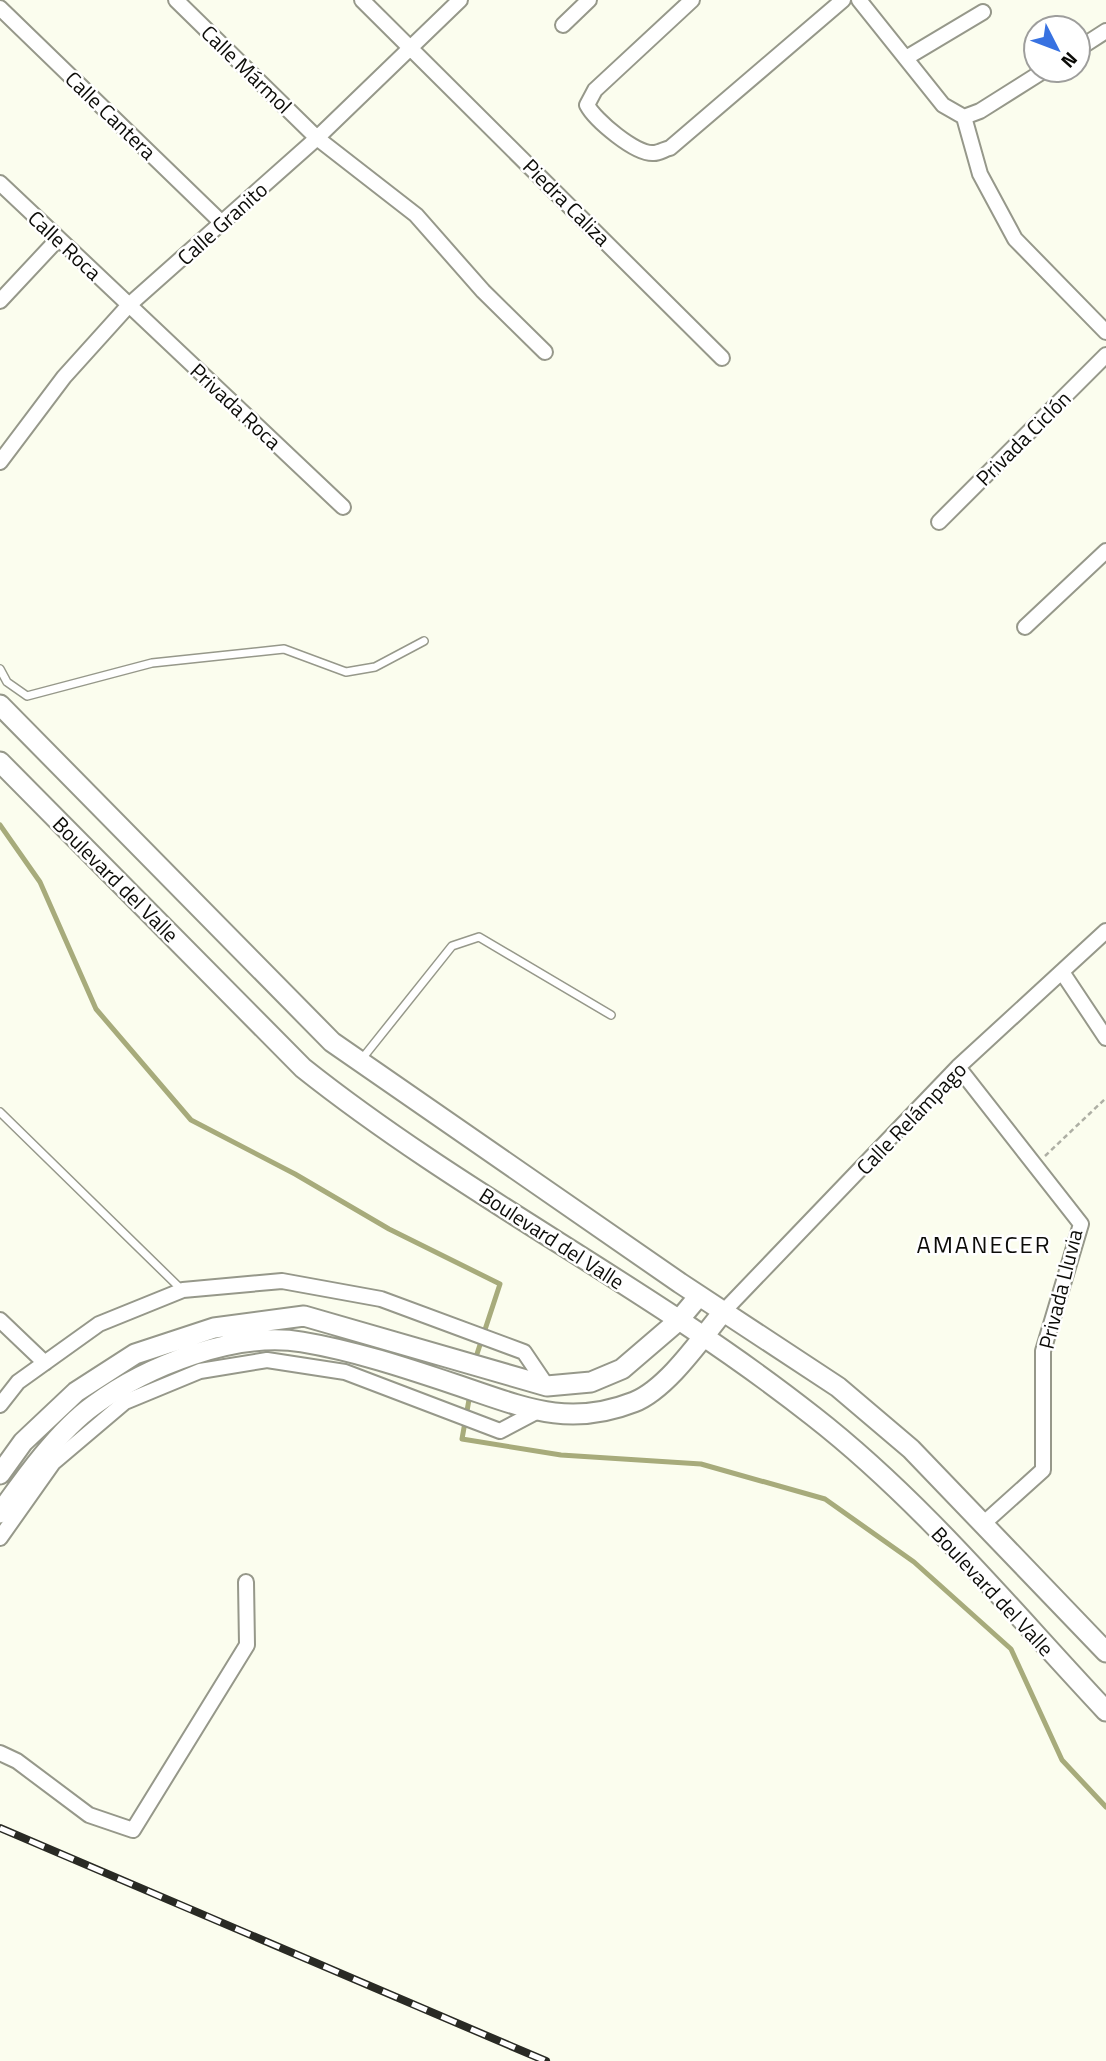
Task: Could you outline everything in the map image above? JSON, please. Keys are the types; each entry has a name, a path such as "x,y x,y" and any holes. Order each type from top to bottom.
{"street":[{"name":"Calle Mármol","path":"176,0 317,138 416,215 483,291 545,352"},
{"name":"Piedra Caliza","path":"362,0 722,358"},
{"name":"Calle Granito","path":"0,462 64,377 130,305 317,138 460,0"},
{"path":"563,25 589,0"},
{"path":"692,0 595,90 587,105 594,118 642,152 654,153 670,148 843,0"},
{"path":"859,0 943,105 964,117 980,174 1015,239 1106,332"},
{"name":"Calle Cantera","path":"0,8 222,223"},
{"path":"906,58 984,12"},
{"path":"964,117 980,111 1023,84"},
{"name":"Calle Roca","path":"0,183 130,305"},
{"path":"0,301 58,239"},
{"name":"Privada Roca","path":"130,305 343,507"},
{"name":"Privada Ciclón","path":"939,522 1106,355"},
{"path":"1025,627 1106,551"},
{"name":"Boulevard del Valle","path":"0,705 332,1041 699,1296 838,1387 911,1448 1106,1652"},
{"name":"Boulevard del Valle","path":"0,762 303,1068 352,1107 678,1321 812,1415 883,1474 1106,1711"},
{"name":"Calle Relámpago","path":"723,1312 958,1068 1106,931"},
{"path":"1062,971 1106,1038"},
{"name":"Privada Lluvia","path":"958,1068 1081,1224 1043,1351 1043,1471 983,1524"},
{"path":"0,1405 18,1382 99,1324 183,1290 282,1281 381,1299 524,1352 547,1386"},
{"path":"0,1474 23,1442 76,1392 135,1354 214,1328 304,1316 547,1386 591,1381 622,1368 678,1321 699,1296"},
{"path":"0,1513 32,1468 92,1406 145,1374 223,1344 300,1342 386,1362 536,1412 589,1416 637,1401 682,1365 723,1312"},
{"path":"0,1320 45,1363"},
{"path":"0,1538 53,1462 114,1411 125,1402 200,1371 267,1360 345,1372 500,1431 536,1412"},
{"path":"0,1753 17,1761 89,1815 133,1829 247,1645 246,1582"}],"lane":[{"path":"0,669 7,682 27,696 152,663 284,649 346,672 375,667 424,640"},
{"path":"360,1062 452,946 479,937 611,1015"},
{"path":"0,1112 183,1290"}],"path":[{"path":"1036,1164 1106,1098"}],"waterway":[{"path":"0,825 40,882 96,1009 191,1120 295,1174 389,1229 500,1284 475,1360"},
{"path":"470,1394 462,1439 561,1455 701,1464 825,1499 914,1562 1011,1649 1062,1760 1106,1807"}],"railway":[{"path":"0,1828 546,2061"}],"district":[{"name":"AMANECER","path":"984,1244"}]}
